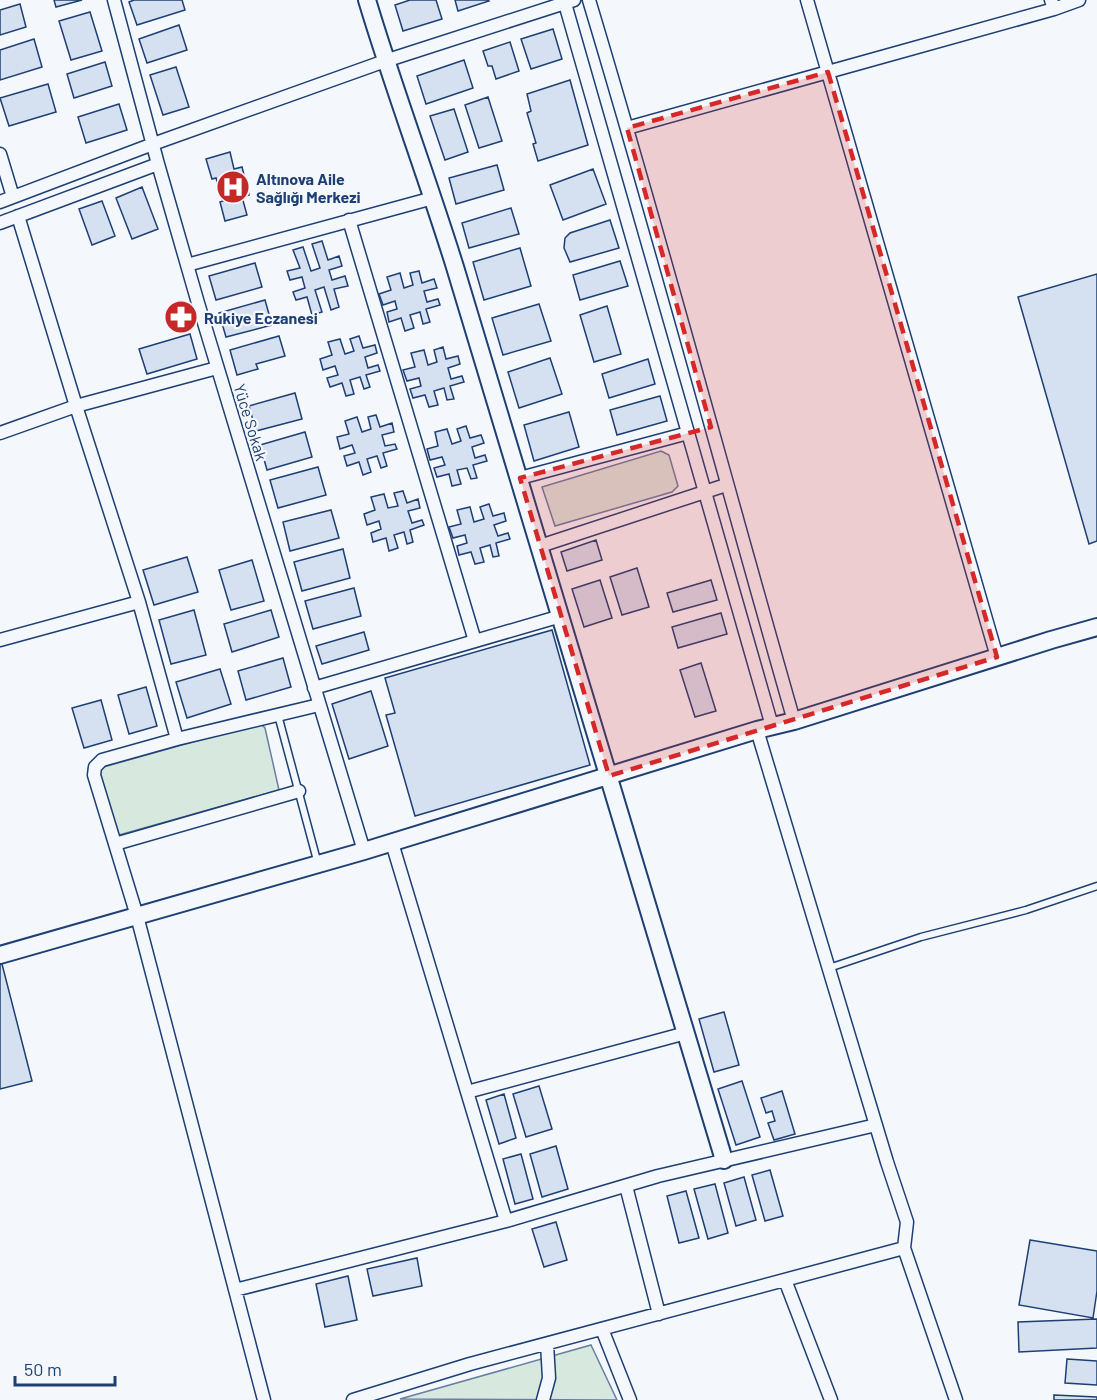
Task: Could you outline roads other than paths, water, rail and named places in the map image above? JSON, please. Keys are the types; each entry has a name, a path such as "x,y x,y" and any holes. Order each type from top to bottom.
{"street":[{"name":"Yüce Sokak","path":"114,0 158,164 217,368 364,852"},
{"path":"367,0 385,61 433,198 724,1160"},
{"path":"589,0 794,721"},
{"path":"807,0 997,657"},
{"path":"627,128 828,72 1053,4 1079,0"},
{"path":"0,202 153,144 385,61 567,1 705,492 829,968 907,1222 904,1248 955,1400"},
{"path":"0,154 13,197"},
{"path":"0,223 158,164"},
{"path":"187,265 433,198"},
{"path":"18,216 139,602 177,739"},
{"path":"349,220 475,641"},
{"path":"0,433 76,406 217,368"},
{"path":"519,478 688,433"},
{"path":"540,546 726,485"},
{"path":"0,640 139,602"},
{"path":"314,688 561,616"},
{"path":"0,955 364,852 1097,627"},
{"path":"264,1400 137,916 94,775 95,767 102,760 177,739 319,705"},
{"path":"115,844 298,791"},
{"path":"392,843 506,1221"},
{"path":"467,1092 686,1033"},
{"path":"235,1290 506,1221 658,1176 876,1125"},
{"path":"626,1186 659,1314"},
{"path":"352,1400 388,1395 470,1364 904,1248"},
{"path":"785,1280 831,1400"},
{"path":"602,1329 630,1400"},
{"path":"543,1400 549,1378 547,1344"}],"lane":[{"path":"278,715 318,864"},
{"path":"829,968 921,937 1026,910 1097,886"}],"place":[{"name":"Altınova Aile Sağlığı Merkezi","path":"233,187"},
{"name":"Rukiye Eczanesi","path":"181,317"}]}
